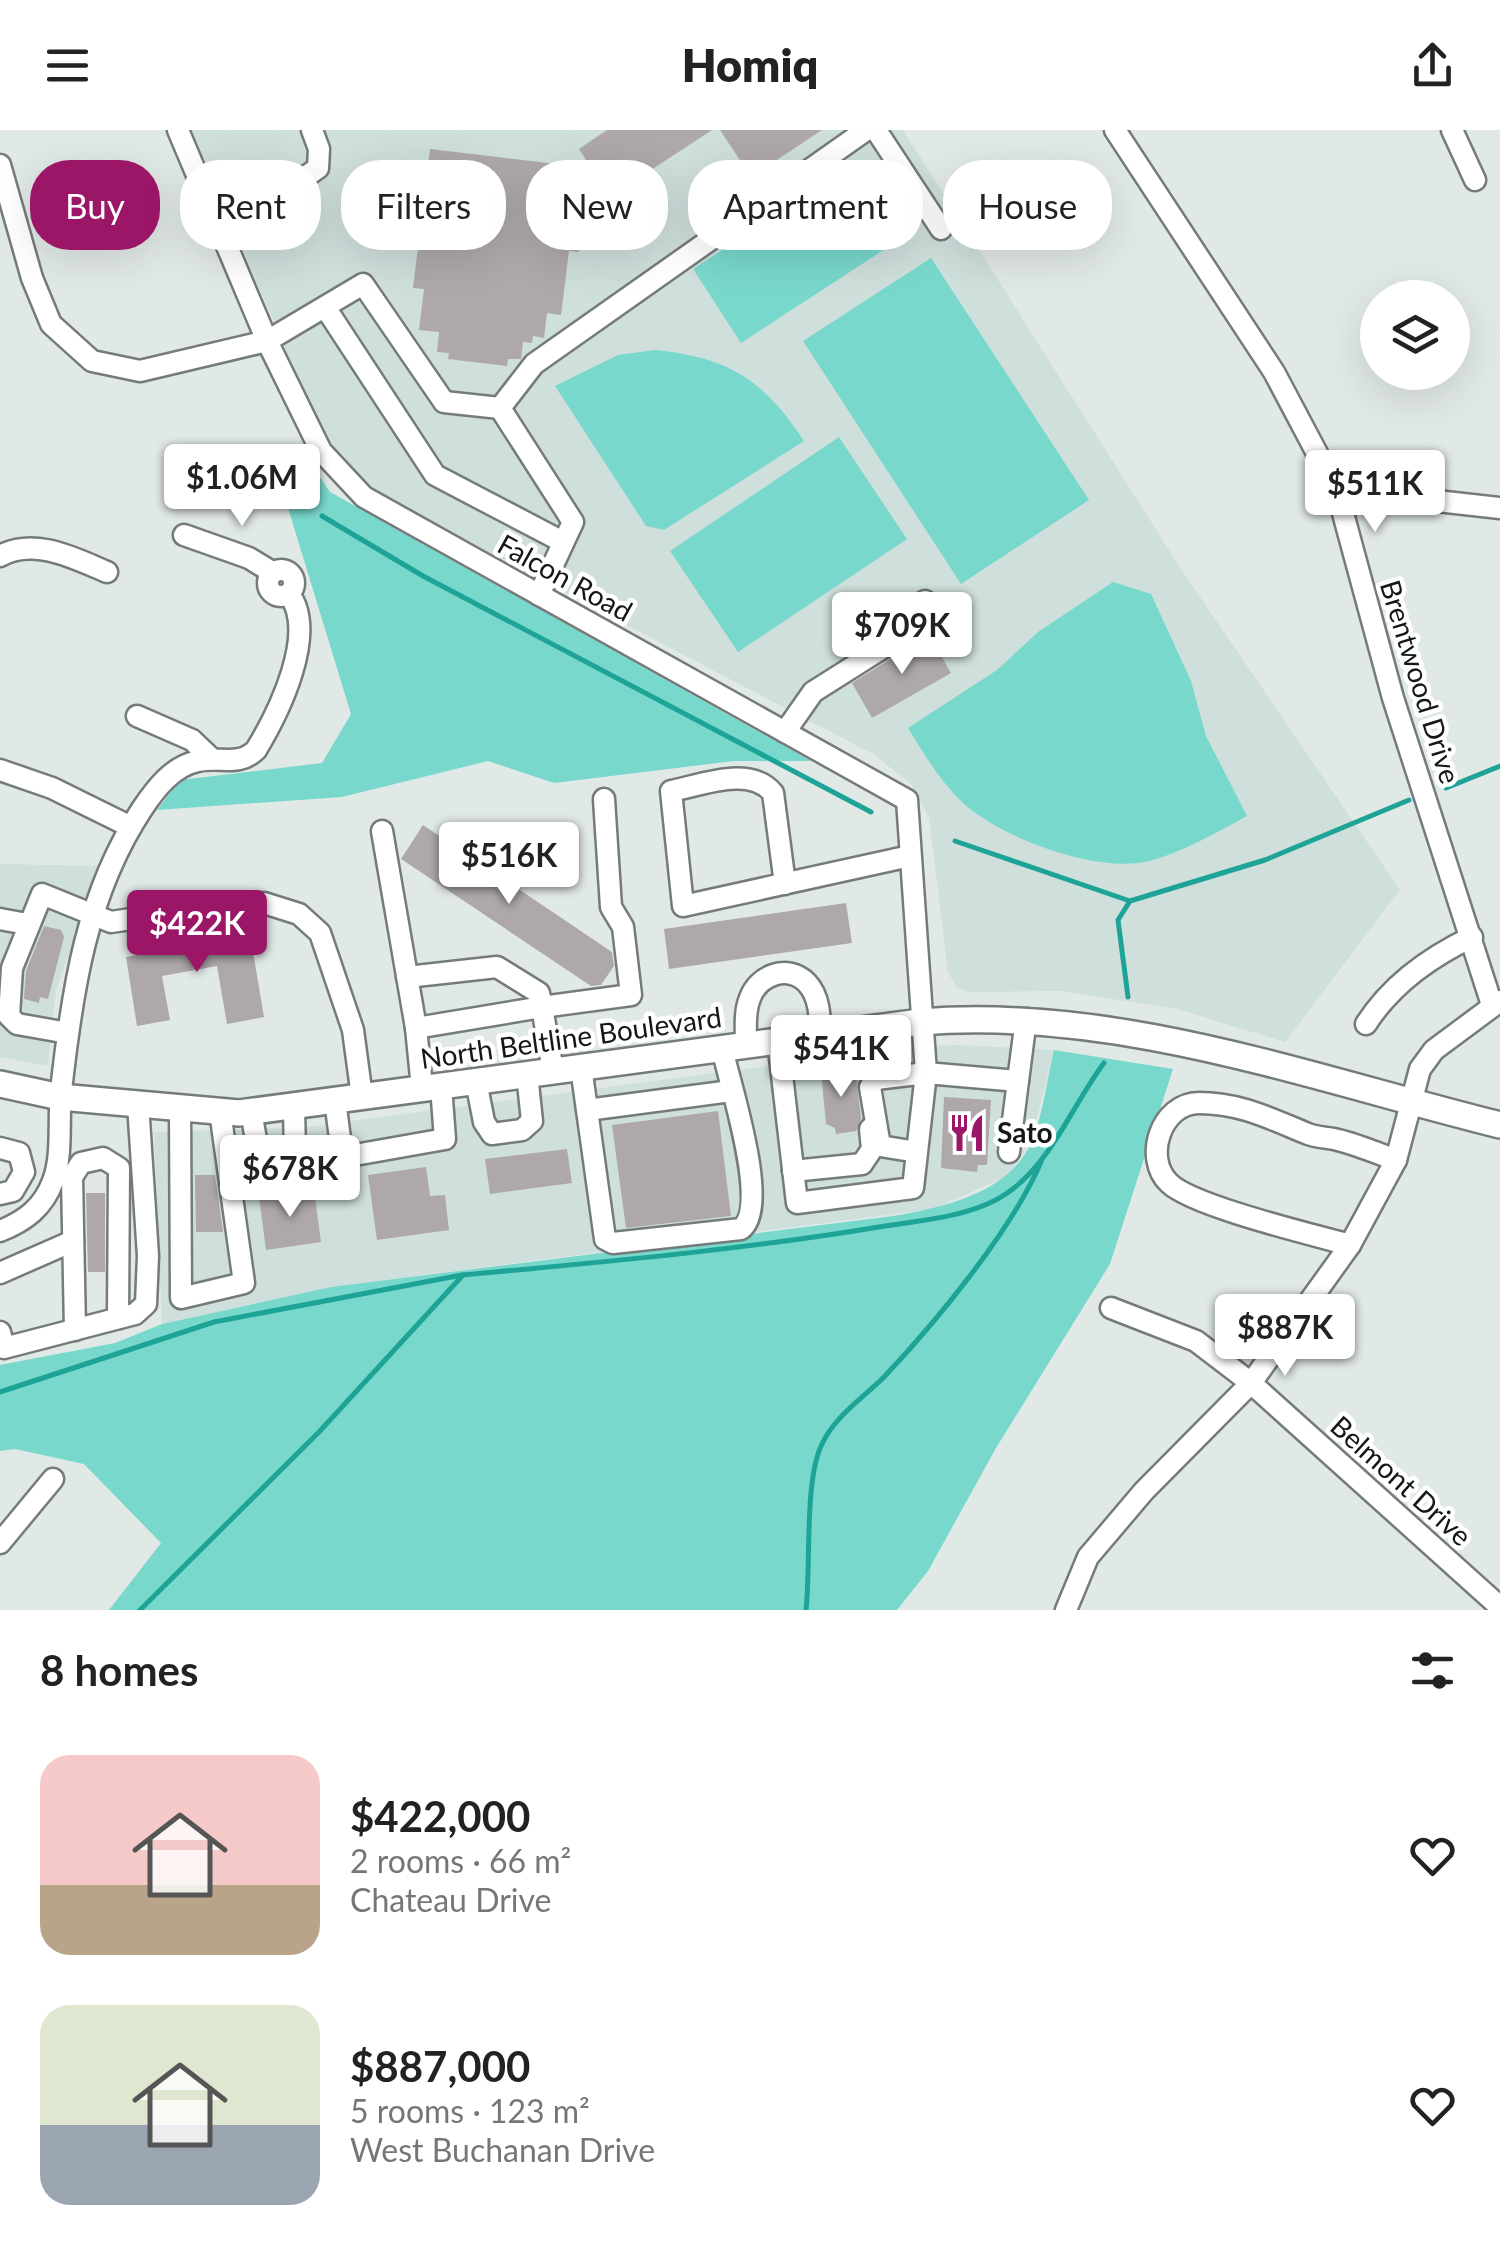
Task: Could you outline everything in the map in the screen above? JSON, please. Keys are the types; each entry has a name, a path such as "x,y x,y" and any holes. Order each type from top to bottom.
{"main road":[{"name":"North Beltline Boulevard","path":"0,1084 60,1097 251,1111 920,1022 1026,1019 1149,1036 1500,1126"}],"street":[{"name":"Falcon Road","path":"178,130 191,160"},
{"path":"312,130 318,160"},
{"path":"500,408 534,364 866,130"},
{"path":"876,130 941,229"},
{"name":"Brentwood Drive","path":"1116,130 1274,372 1340,506 1393,698 1496,1003"},
{"path":"1452,130 1475,180"},
{"path":"0,164 32,278 51,324 92,361 140,371 267,342 363,284 444,402 500,408"},
{"name":"Falcon Road","path":"228,250 267,342 321,451 364,497 907,800 926,1073 913,1188 797,1204 793,1172"},
{"path":"325,307 434,475 564,542"},
{"path":"500,408 573,522 539,594"},
{"path":"1340,506 1383,495 1500,508"},
{"path":"0,1232 30,1219 54,1180 74,977 93,913 131,827 172,773 184,765 212,759 242,760 262,740 302,635 299,608 289,594 276,595 269,589 272,572 248,558 184,535"},
{"path":"0,556 10,550 44,550 106,572"},
{"path":"785,732 813,692 912,630 925,600"},
{"path":"137,716 192,740 212,759"},
{"path":"0,770 52,788 131,827"},
{"path":"785,884 773,794 764,783 740,777 671,790 682,906 785,884 910,856"},
{"path":"416,1028 631,995 623,927 611,907 604,799"},
{"path":"335,1100 341,1146 349,1156 445,1138 416,1028 382,831"},
{"path":"68,1033 17,1024 9,1016 12,968 42,894 111,922 264,903 299,914 320,934 353,1030 362,1096"},
{"path":"0,919 27,924"},
{"path":"1366,1024 1380,1003 1417,970 1472,936"},
{"path":"407,976 496,967 539,993 554,1071"},
{"path":"582,1067 605,1239 613,1243 742,1229 753,1210 744,1123 731,1091 734,1046 758,982 772,974 790,974 807,983 820,1009 820,1035"},
{"path":"1066,1610 1088,1557 1144,1492 1251,1383 1350,1245 1396,1160 1408,1102 1420,1068 1434,1050 1496,1003"},
{"path":"1009,1152 1026,1019"},
{"path":"778,1041 793,1172 862,1164 868,1158 872,1138 864,1094 866,1085 876,1079 926,1073 1018,1081"},
{"path":"476,1081 484,1122 492,1134 522,1130 532,1121 527,1074"},
{"path":"876,1079 870,1088 880,1146 917,1152"},
{"path":"587,1110 731,1091"},
{"path":"1350,1245 1180,1191 1158,1167 1156,1148 1162,1126 1172,1113 1194,1103 1240,1107 1262,1112 1312,1136 1337,1139 1396,1160"},
{"path":"1,1343 135,1314 146,1304 148,1256 138,1104"},
{"path":"251,1111 259,1157 271,1167 294,1159 294,1105"},
{"path":"180,1108 181,1298 244,1282 220,1111"},
{"path":"0,1148 19,1153 24,1172 13,1191 0,1194"},
{"path":"75,1330 72,1177 81,1163 103,1158 118,1168 118,1318"},
{"path":"0,1273 74,1241"},
{"name":"Belmont Drive","path":"1111,1308 1196,1341 1251,1383 1500,1606"},
{"path":"0,1542 53,1479"}],"shaded area":[{"path":"192,130 903,130 922,160 688,160 688,250 923,250 923,162 943,193 943,250 979,250 1181,569 1400,890 1285,1042 1177,1009 1061,991 969,992 956,987 948,972 929,818 910,783 873,754 386,499 345,467 316,421 243,250 321,250 321,160 205,160"},
{"path":"722,250 884,250 741,343 693,269"},
{"path":"931,258 1089,500 961,584 803,341"},
{"path":"655,350 703,359 742,375 774,402 804,441 664,530 646,526 555,386 618,355"},
{"path":"839,437 907,539 738,652 670,551"},
{"path":"317,473 330,492 811,761 734,761 554,783 488,761 342,797 157,810 180,780 322,763 351,714 281,485"},
{"path":"1113,582 1151,594 1191,681 1206,736 1247,816 1175,853 1128,864 1077,858 1000,828 962,802 908,728 997,670 1038,632"},
{"path":"0,864 101,866 56,990 48,1066 0,1057"},
{"path":"918,1046 1054,1050 1031,1142 1008,1176 933,1209 331,1287 162,1324 154,1132 307,1127"},
{"path":"1054,1050 1173,1069 1110,1264 996,1448 928,1571 897,1610 109,1610 161,1543 84,1464 15,1449 0,1451 0,1365 115,1343 162,1324 331,1287 893,1216 973,1195 1008,1174 1032,1141"}],"building":[{"path":"607,130 712,130 666,160 586,160 579,149"},
{"path":"720,130 822,130 777,160 740,160"},
{"path":"430,149 526,160 526,250 579,250 569,251 561,315 547,313 544,338 533,336 532,343 523,342 521,359 508,359 507,366 448,359 449,353 437,352 439,332 419,330 424,289 413,288 418,250 506,250 506,160 429,160"},
{"path":"929,635 951,673 872,718 852,683"},
{"path":"423,825 612,952 614,966 601,985 591,986 401,859"},
{"path":"846,903 852,943 669,969 664,929"},
{"path":"44,926 61,930 64,937 48,999 40,997 39,1003 24,999 26,971"},
{"path":"233,929 235,943 251,940 264,1017 227,1024 217,966 162,976 170,1020 137,1026 126,957 174,948 172,937"},
{"path":"855,1067 861,1118 856,1131 836,1134 835,1128 826,1124 821,1072"},
{"path":"944,1097 991,1100 987,1165 978,1165 977,1172 941,1168"},
{"path":"718,1111 731,1216 626,1228 612,1125"},
{"path":"567,1149 572,1183 490,1194 485,1159"},
{"path":"426,1167 430,1196 445,1195 449,1230 377,1240 368,1175"},
{"path":"195,1175 215,1175 223,1232 196,1232"},
{"path":"314,1190 321,1242 266,1250 259,1197"},
{"path":"86,1193 105,1193 105,1272 88,1272"}],"waterway":[{"path":"322,516 423,576 871,812"},
{"path":"1446,788 1500,766"},
{"path":"1128,997 1118,920 1130,901 1265,860 1409,800"},
{"path":"955,841 1130,901"},
{"path":"140,1610 319,1432 463,1275 775,1242 930,1219 981,1207 1010,1191 1038,1164 1104,1063"},
{"path":"806,1610 810,1501 822,1444 842,1416 884,1377 949,1303 1012,1217 1041,1162"},
{"path":"0,1392 214,1322 462,1275"}],"place":[{"name":"Sato","path":"967,1133"}]}
